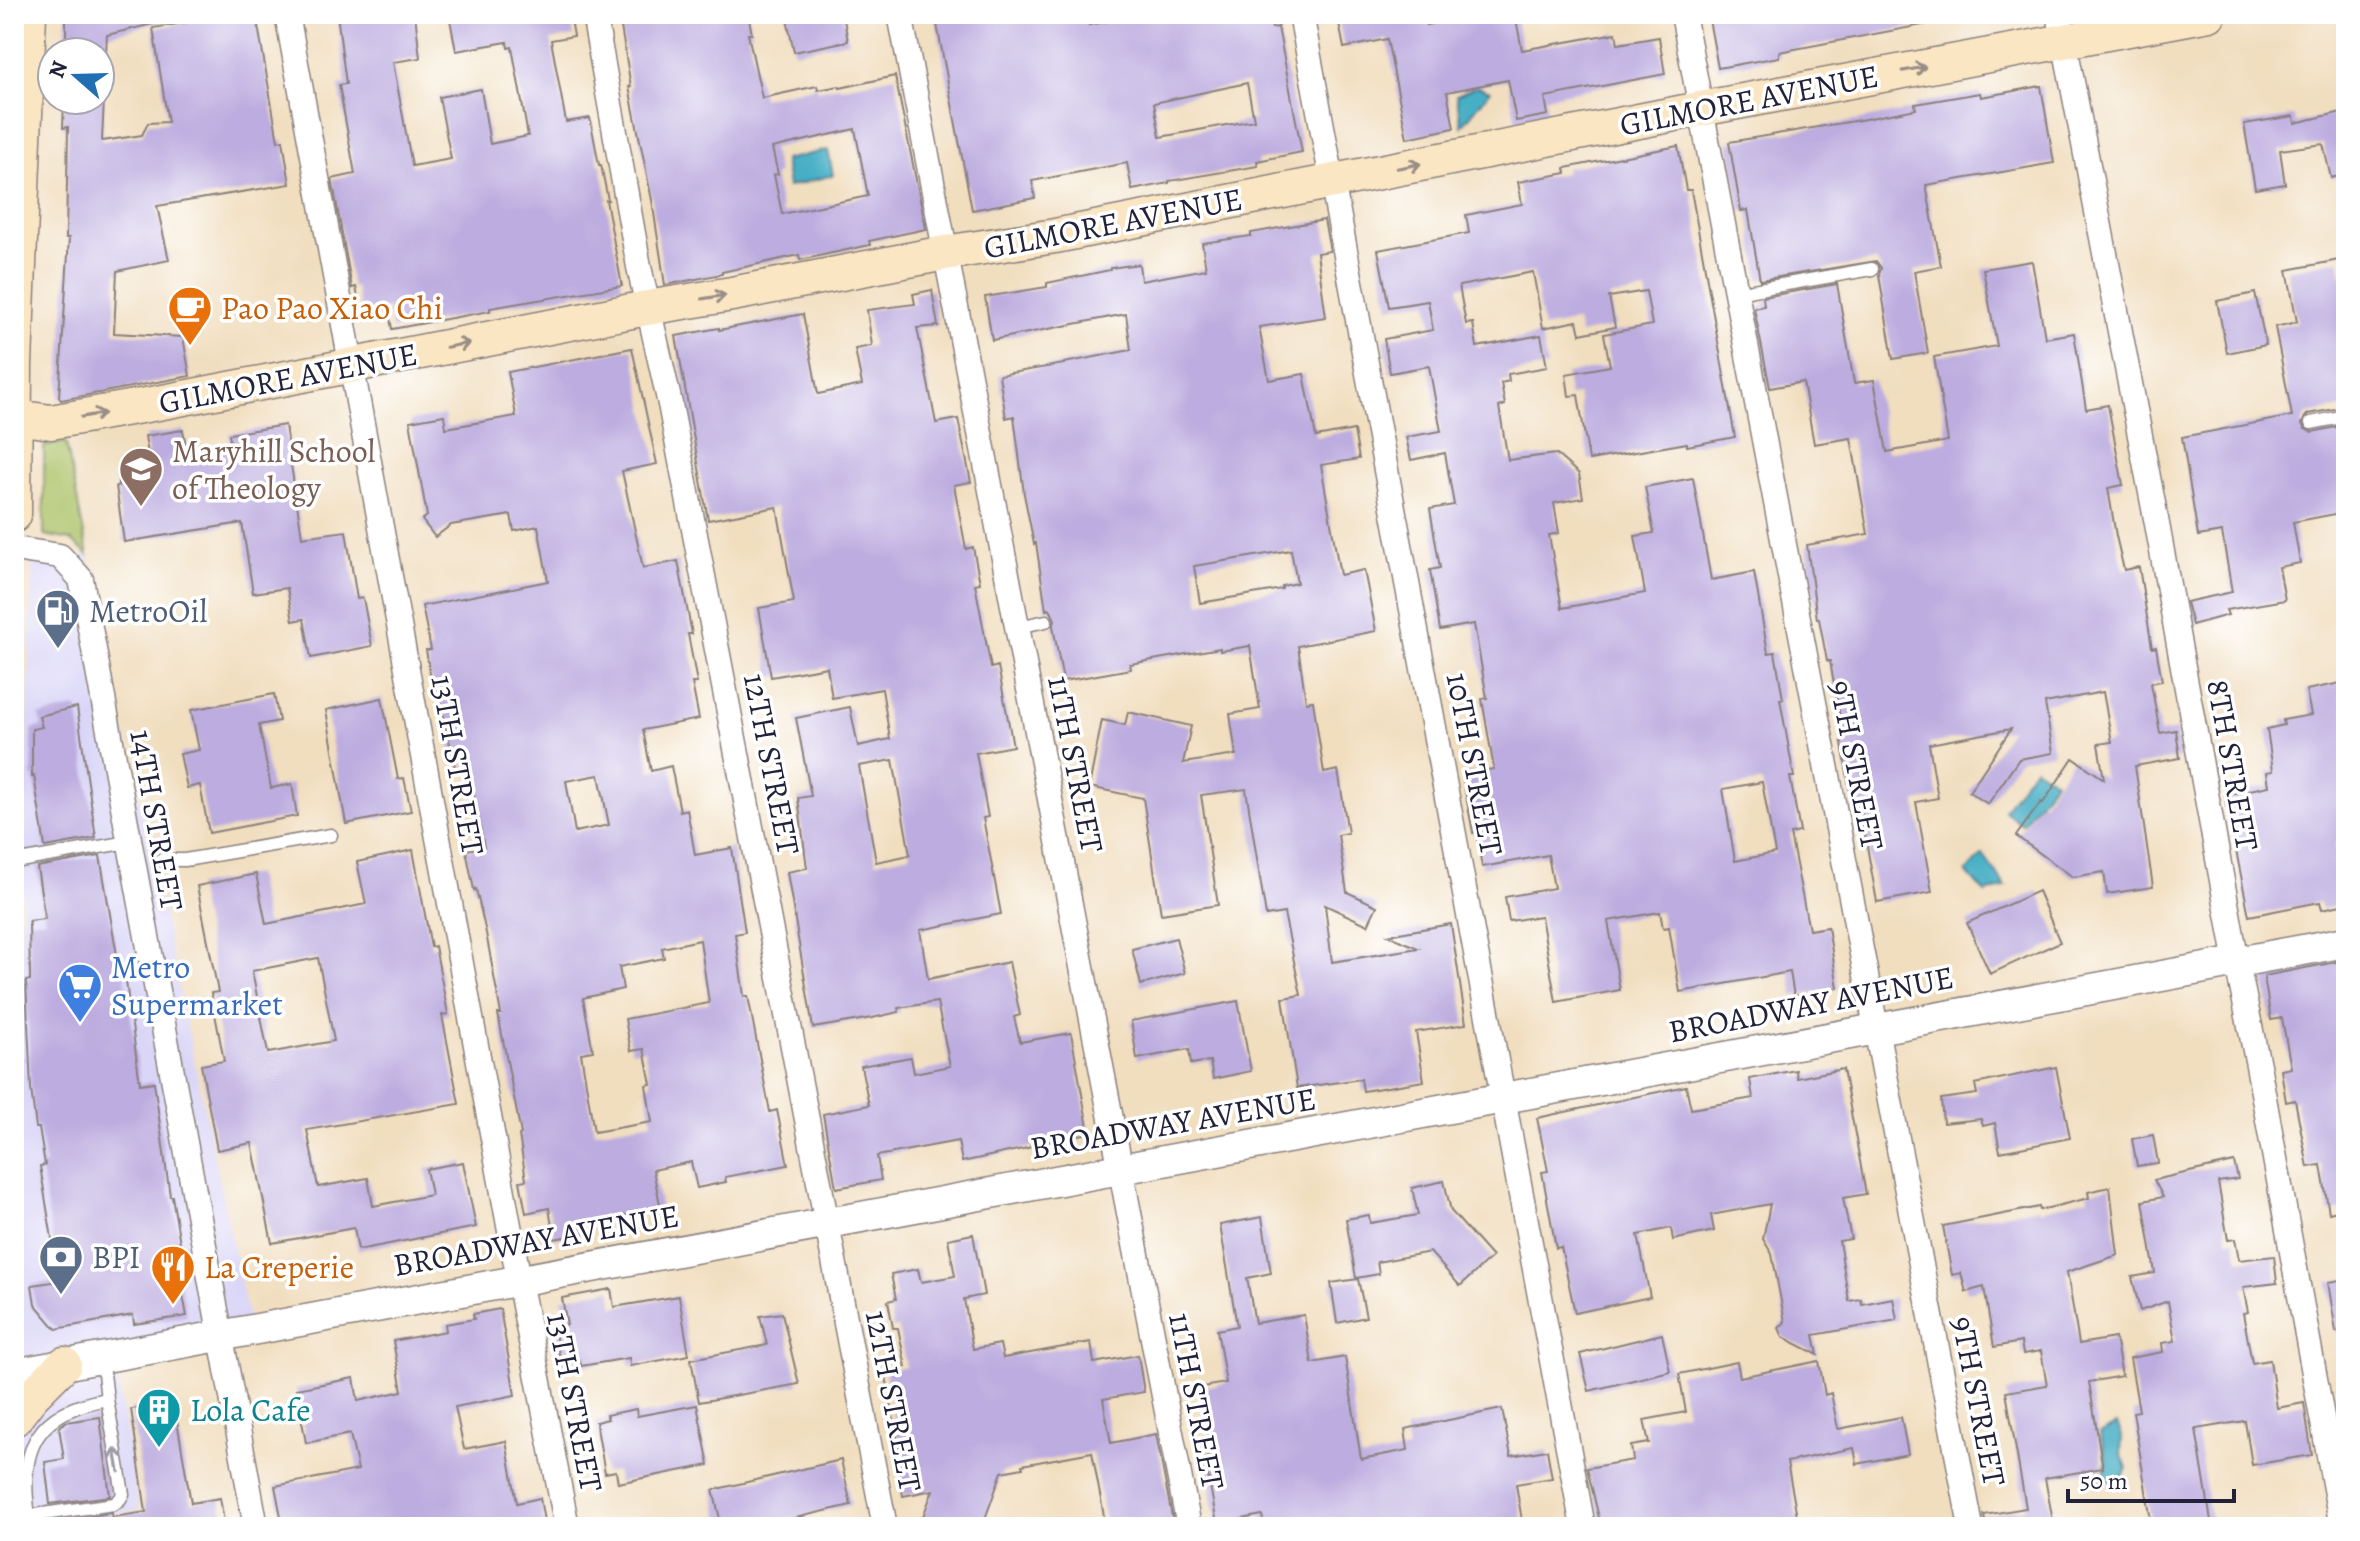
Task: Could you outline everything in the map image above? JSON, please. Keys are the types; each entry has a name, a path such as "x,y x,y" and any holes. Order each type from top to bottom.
{"main road":[{"path":"14,515 15,364 29,14"},
{"name":"GILMORE AVENUE","path":"16,417 51,422 352,367 647,308 1055,236 1700,109 2061,28 2209,14"},
{"path":"14,1419 64,1364"}],"street":[{"name":"13TH STREET","path":"287,14 567,1527"},
{"name":"12TH STREET","path":"594,14 647,308 673,419 885,1527"},
{"name":"11TH STREET","path":"900,14 1189,1527"},
{"name":"10TH STREET","path":"1301,14 1583,1527"},
{"name":"9TH STREET","path":"1683,14 1971,1527"},
{"name":"8TH STREET","path":"2061,28 2157,524 2237,963 2336,1446 2342,1527"},
{"name":"14TH STREET","path":"14,549 60,556 81,579 256,1527"},
{"name":"BROADWAY AVENUE","path":"14,1374 2346,942"}],"lane":[{"path":"1736,293 1872,269"},
{"path":"2311,423 2346,416"},
{"path":"1018,627 1046,621"},
{"path":"160,860 185,860 331,835"},
{"path":"14,862 128,842"},
{"path":"14,1518 114,1504 123,1494 102,1357"},
{"path":"29,1515 27,1469 41,1429 78,1405 107,1399"}],"shaded area":[{"path":"88,555 253,1341 117,1374 139,1510 111,1514 113,1527 14,1527 14,1206 32,565"}],"green space":[{"path":"66,442 88,555 71,540 44,535 44,447"}],"water":[{"path":"1477,86 1490,91 1462,126 1456,95"},
{"path":"828,150 833,175 788,187 784,160"},
{"path":"2034,767 2055,781 2022,824 2004,810"},
{"path":"1983,855 2006,887 1985,893 1966,872"},
{"path":"2117,1424 2127,1468 2120,1484 2096,1475 2105,1471 2106,1460 2100,1434"}],"building":[{"path":"66,14 164,14 165,21 107,36 66,36"},
{"path":"256,14 278,141 283,140 290,184 157,206 169,260 117,271 114,333 183,337 190,376 61,400 69,238 66,238 68,127 63,128 63,116 103,116 102,141 142,135 148,123 168,122 153,28"},
{"path":"337,14 415,14 420,58 393,62 412,166 451,159 439,97 481,89 490,144 528,136 512,47 508,48 507,42 456,51 449,14 570,14 574,36 551,40 566,122 590,118 622,286 490,308 490,311 392,329 388,308 361,313 356,287 352,288 332,179 355,174 339,85 346,84"},
{"path":"637,14 748,14 752,34 748,34 762,98 817,86 818,90 840,88 895,76 926,229 869,241 870,245 800,260 799,255 665,285 620,21 637,18","holes":["855,129 868,196 782,214 772,148"]},
{"path":"786,14 843,14 848,41 794,52"},
{"path":"935,14 1087,14 1089,25 1148,14 1269,14 1272,28 1278,27 1302,152 1257,161 1258,166 1132,190 1127,163 1032,181 1035,198 972,210","holes":["1247,83 1254,120 1160,137 1154,103"]},
{"path":"1384,14 1424,14 1426,25 1481,14 1515,14 1522,50 1616,33 1618,44 1659,37 1665,74 1545,97 1548,115 1516,121 1508,80 1447,92 1454,128 1407,138 1387,39 1344,48 1339,23"},
{"path":"1708,14 1933,14 1933,23 1779,52 1779,57 1718,68"},
{"path":"2041,86 2054,163 1926,185 1941,266 1914,271 1928,353 1893,359 1879,275 1881,268 1876,261 1760,280 1748,210 1741,211 1729,142 1916,109 1915,104 1980,93 1981,97"},
{"path":"2346,111 2346,174 2331,178 2323,144 2280,150 2285,184 2255,189 2244,124 2294,116 2295,123"},
{"path":"1678,146 1686,190 1691,190 1735,437 1589,460 1578,395 1569,396 1566,374 1610,366 1604,334 1652,325 1646,291 1609,297 1615,327 1580,334 1577,321 1543,328 1533,272 1459,286 1466,324 1473,323 1477,347 1541,335 1547,367 1508,374 1509,381 1501,383 1505,405 1499,407 1508,460 1556,454 1579,474 1583,498 1554,503 1559,533 1549,535 1562,608 1645,593 1635,536 1654,533 1645,487 1693,478 1711,580 1754,572 1768,653 1775,652 1783,699 1780,699 1800,832 1790,834 1809,930 1828,927 1838,988 1794,996 1790,972 1680,992 1669,927 1663,928 1660,912 1608,921 1620,990 1556,1002 1541,916 1509,921 1505,897 1554,888 1548,855 1482,867 1462,774 1494,769 1482,699 1487,698 1474,624 1440,630 1430,570 1440,568 1430,509 1454,505 1445,453 1411,460 1406,437 1441,431 1429,366 1390,373 1384,339 1433,330 1428,301 1389,307 1378,250 1469,233 1466,215 1522,204 1518,182 1566,173 1565,168","holes":["1762,782 1775,853 1735,861 1723,789"]},
{"path":"1324,220 1330,251 1317,253 1326,317 1259,327 1269,380 1304,374 1316,437 1354,430 1359,459 1321,465 1340,575 1364,570 1376,631 1298,646 1306,702 1313,701 1324,773 1338,770 1348,833 1338,835 1347,892 1377,906 1368,925 1325,905 1332,962 1418,948 1388,935 1451,924 1466,1024 1416,1032 1424,1081 1363,1091 1361,1079 1297,1088 1283,998 1301,995 1284,913 1266,916 1246,789 1201,795 1218,905 1161,914 1143,798 1089,787 1102,720 1125,725 1128,712 1191,726 1183,763 1236,755 1230,714 1260,709 1250,646 1220,651 1220,648 1130,664 1131,669 1063,681 1053,626 1055,620 1050,609 1046,610 1036,543 1024,494 1014,416 1006,418 999,375 1131,350 1126,314 992,340 985,297 1047,287 1047,283 1139,264 1141,281 1206,269 1202,243 1251,236 1251,233","holes":["1291,550 1297,583 1282,586 1282,589 1200,603 1194,566"]},
{"path":"2339,260 2346,297 2346,407 2308,414 2302,424 2312,432 2346,425 2346,512 2293,522 2300,563 2279,567 2285,600 2226,610 2228,615 2192,625 2186,602 2232,592 2222,532 2198,536 2182,437 2292,416 2275,327 2297,322 2287,270"},
{"path":"2032,261 2045,338 2074,333 2086,409 2108,405 2123,485 2108,488 2116,536 2124,570 2139,567 2152,648 2156,647 2162,681 2151,683 2160,733 2176,730 2180,758 2135,766 2153,887 2107,894 2104,872 2073,877 2016,836 2073,758 2104,779 2098,744 2112,742 2103,692 2045,703 2053,753 2019,759 1988,804 1969,792 2011,729 1929,744 1938,798 1916,802 1932,892 1877,902 1861,813 1854,814 1830,661 1827,661 1817,619 1807,545 1868,534 1851,438 1814,444 1803,382 1770,388 1754,308 1764,306 1763,297 1837,284 1854,383 1874,380 1887,452 1948,441 1934,357 1997,346 1983,269"},
{"path":"932,290 938,326 917,328 936,423 958,419 971,482 954,485 966,549 973,547 980,583 975,584 991,668 998,666 1013,746 976,753 988,817 983,818 1001,914 920,930 928,979 1009,962 1020,1015 1014,1017 1020,1042 1071,1033 1089,1133 962,1162 958,1141 877,1156 881,1180 836,1188 823,1114 869,1105 861,1066 911,1057 914,1073 950,1066 937,1002 813,1028 787,872 807,868 798,798 811,796 796,718 850,707 858,746 890,739 882,689 832,698 827,667 771,677 759,608 794,602 777,507 708,520 676,336 803,314 818,394 862,385 855,349 872,346 867,310 915,304 913,294","holes":["893,760 910,855 876,862 859,766"]},
{"path":"2255,293 2266,345 2227,353 2217,301"},
{"path":"632,348 657,464 622,471 643,568 678,561 692,634 688,634 697,683 692,683 699,719 643,730 651,771 671,766 680,811 687,809 695,855 732,848 745,932 735,934 744,996 748,996 770,1112 777,1110 788,1165 725,1177 726,1182 697,1188 691,1162 653,1170 661,1209 583,1223 585,1233 554,1239 549,1208 526,1213 520,1181 526,1180 521,1134 486,933 466,850 484,847 468,764 455,767 437,686 432,686 426,650 431,650 422,606 548,581 538,526 514,531 511,515 451,525 435,537 422,520 427,516 410,421 444,415 446,428 516,416 508,372","holes":["599,775 609,825 575,832 566,781","700,940 709,1003 625,1019 631,1051 644,1049 651,1084 646,1085 652,1122 594,1132 581,1053 593,1051 583,998 623,989 619,967 664,958 662,948"]},
{"path":"285,425 302,537 346,531 357,599 363,598 372,646 311,658 304,619 293,621 287,588 253,593 242,523 124,542 116,486 118,474 123,464 148,454 145,436 183,430 188,457 231,450 229,434"},
{"path":"2346,682 2346,841 2335,843 2346,904 2322,909 2320,902 2249,916 2225,795 2269,786 2267,772 2273,771 2267,729 2284,725 2283,720 2311,715 2306,690"},
{"path":"274,694 279,721 259,725 271,788 292,784 297,816 209,833 200,785 187,788 180,754 199,750 191,710"},
{"path":"382,698 398,779 404,778 411,811 346,824 326,710"},
{"path":"77,707 96,838 45,847 32,777 32,729 42,727 39,716"},
{"path":"413,850 431,947 435,946 448,1014 442,1015 459,1104 307,1130 318,1187 368,1178 373,1206 431,1195 426,1169 463,1162 476,1227 358,1250 354,1228 272,1243 252,1143 217,1150 201,1065 224,1061 211,993 218,992 197,886 256,874 266,924 366,904 357,862","holes":["318,958 334,1041 268,1053 252,971"]},
{"path":"100,856 119,967 124,967 140,1084 154,1082 180,1243 173,1244 187,1316 134,1324 133,1315 56,1329 35,1304 32,1285 59,1281 40,1166 45,1165 31,1089 26,981 30,980 29,921 45,919 37,867"},
{"path":"2038,891 2060,942 1990,974 1967,923"},
{"path":"1176,938 1185,973 1141,985 1132,949"},
{"path":"2346,960 2346,1209 2329,1213 2321,1165 2308,1167 2295,1100 2286,1102 2281,1070 2291,1068 2282,1018 2271,1020 2264,976"},
{"path":"1238,1001 1251,1071 1213,1079 1210,1061 1191,1064 1189,1049 1137,1059 1131,1021"},
{"path":"2056,1067 2070,1138 2000,1152 1995,1123 1983,1126 1981,1119 1943,1123 1941,1099 1977,1094 1975,1084"},
{"path":"1843,1069 1866,1194 1843,1198 1851,1239 1839,1241 1849,1301 1861,1299 1862,1304 1893,1298 1897,1320 1814,1335 1818,1355 1783,1337 1779,1328 1785,1322 1772,1254 1763,1239 1770,1204 1711,1215 1714,1231 1673,1240 1671,1228 1638,1235 1650,1297 1575,1313 1561,1247 1556,1248 1542,1172 1548,1171 1537,1118 1686,1086 1691,1109 1753,1098 1750,1079 1796,1070 1797,1078"},
{"path":"2153,1135 2158,1163 2137,1166 2132,1139"},
{"path":"2234,1162 2238,1179 2218,1182 2228,1240 2235,1239 2239,1260 2274,1256 2277,1283 2243,1287 2248,1312 2243,1313 2252,1363 2270,1360 2277,1408 2304,1403 2312,1455 2252,1465 2245,1421 2196,1429 2211,1521 2184,1527 2152,1527 2133,1412 2139,1411 2130,1358 2163,1352 2162,1343 2175,1341 2168,1301 2140,1311 2132,1277 2155,1273 2143,1201 2163,1197 2154,1180"},
{"path":"1444,1181 1451,1211 1492,1257 1460,1286 1430,1252 1377,1262 1379,1274 1356,1278 1346,1219 1369,1215 1370,1223 1418,1215 1412,1188"},
{"path":"2110,1187 2118,1255 2067,1272 2079,1344 2115,1338 2122,1376 2089,1382 2103,1468 2045,1478 2054,1527 1986,1527 1984,1515 2026,1508 2006,1392 2047,1385 2041,1351 2023,1354 2021,1342 1994,1347 1984,1287 1966,1292 1961,1273 1952,1275 1943,1226 2039,1207 2040,1210 2089,1198 2088,1192"},
{"path":"1262,1217 1271,1273 1247,1278 1255,1323 1304,1315 1312,1363 1345,1357 1361,1459 1408,1450 1405,1429 1502,1409 1511,1456 1547,1450 1552,1478 1516,1484 1523,1527 1264,1527 1262,1515 1217,1524 1205,1458 1213,1456 1202,1387 1226,1383 1217,1330 1237,1326 1220,1225"},
{"path":"973,1234 984,1295 964,1299 973,1349 1000,1344 1003,1358 1091,1342 1094,1363 1138,1355 1144,1392 1103,1399 1111,1443 1156,1434 1174,1527 1106,1527 1092,1452 1022,1465 1023,1468 1002,1472 982,1527 919,1527 933,1490 903,1496 894,1449 899,1448 885,1371 906,1367 898,1328 893,1328 888,1301 896,1299 891,1274 918,1269 921,1282 955,1276 948,1239"},
{"path":"1358,1279 1366,1317 1337,1323 1331,1283"},
{"path":"2346,1279 2346,1331 2336,1332 2328,1282"},
{"path":"611,1289 614,1307 679,1296 689,1355 630,1366 629,1358 581,1366 580,1360 561,1364 554,1328 567,1325 562,1298"},
{"path":"500,1309 515,1395 455,1407 464,1449 506,1441 517,1503 540,1498 545,1527 283,1527 275,1486 358,1470 350,1434 306,1443 296,1389 354,1378 358,1401 402,1391 393,1341 446,1331 445,1324 474,1319 473,1314"},
{"path":"782,1313 799,1384 699,1402 691,1359 767,1345 760,1316"},
{"path":"1662,1334 1670,1371 1589,1391 1580,1354"},
{"path":"1819,1361 1825,1395 1831,1393 1838,1429 1901,1417 1908,1454 1857,1464 1854,1448 1787,1462 1799,1527 1644,1527 1642,1519 1601,1526 1587,1468 1633,1460 1631,1446 1649,1443 1644,1420 1686,1412 1679,1374 1737,1362 1740,1377"},
{"path":"174,1403 191,1503 220,1498 225,1527 114,1527 113,1517 146,1512 131,1409"},
{"path":"697,1405 709,1465 618,1483 616,1471 605,1473 596,1422 608,1419 606,1415 636,1409 637,1416"},
{"path":"100,1417 110,1496 50,1504 45,1462 64,1459 59,1427 66,1422"},
{"path":"841,1460 851,1505 786,1520 788,1527 722,1527 713,1490"},
{"path":"112,1513 114,1527 53,1527 52,1522"}],"place":[{"name":"Pao Pao Xiao Chi","path":"190,347"},
{"name":"Maryhill School of Theology","path":"141,508"},
{"name":"MetroOil","path":"58,650"},
{"name":"Metro Supermarket","path":"80,1024"},
{"name":"BPI","path":"61,1296"},
{"name":"La Creperie","path":"173,1306"},
{"name":"Lola Cafe","path":"159,1449"}]}
